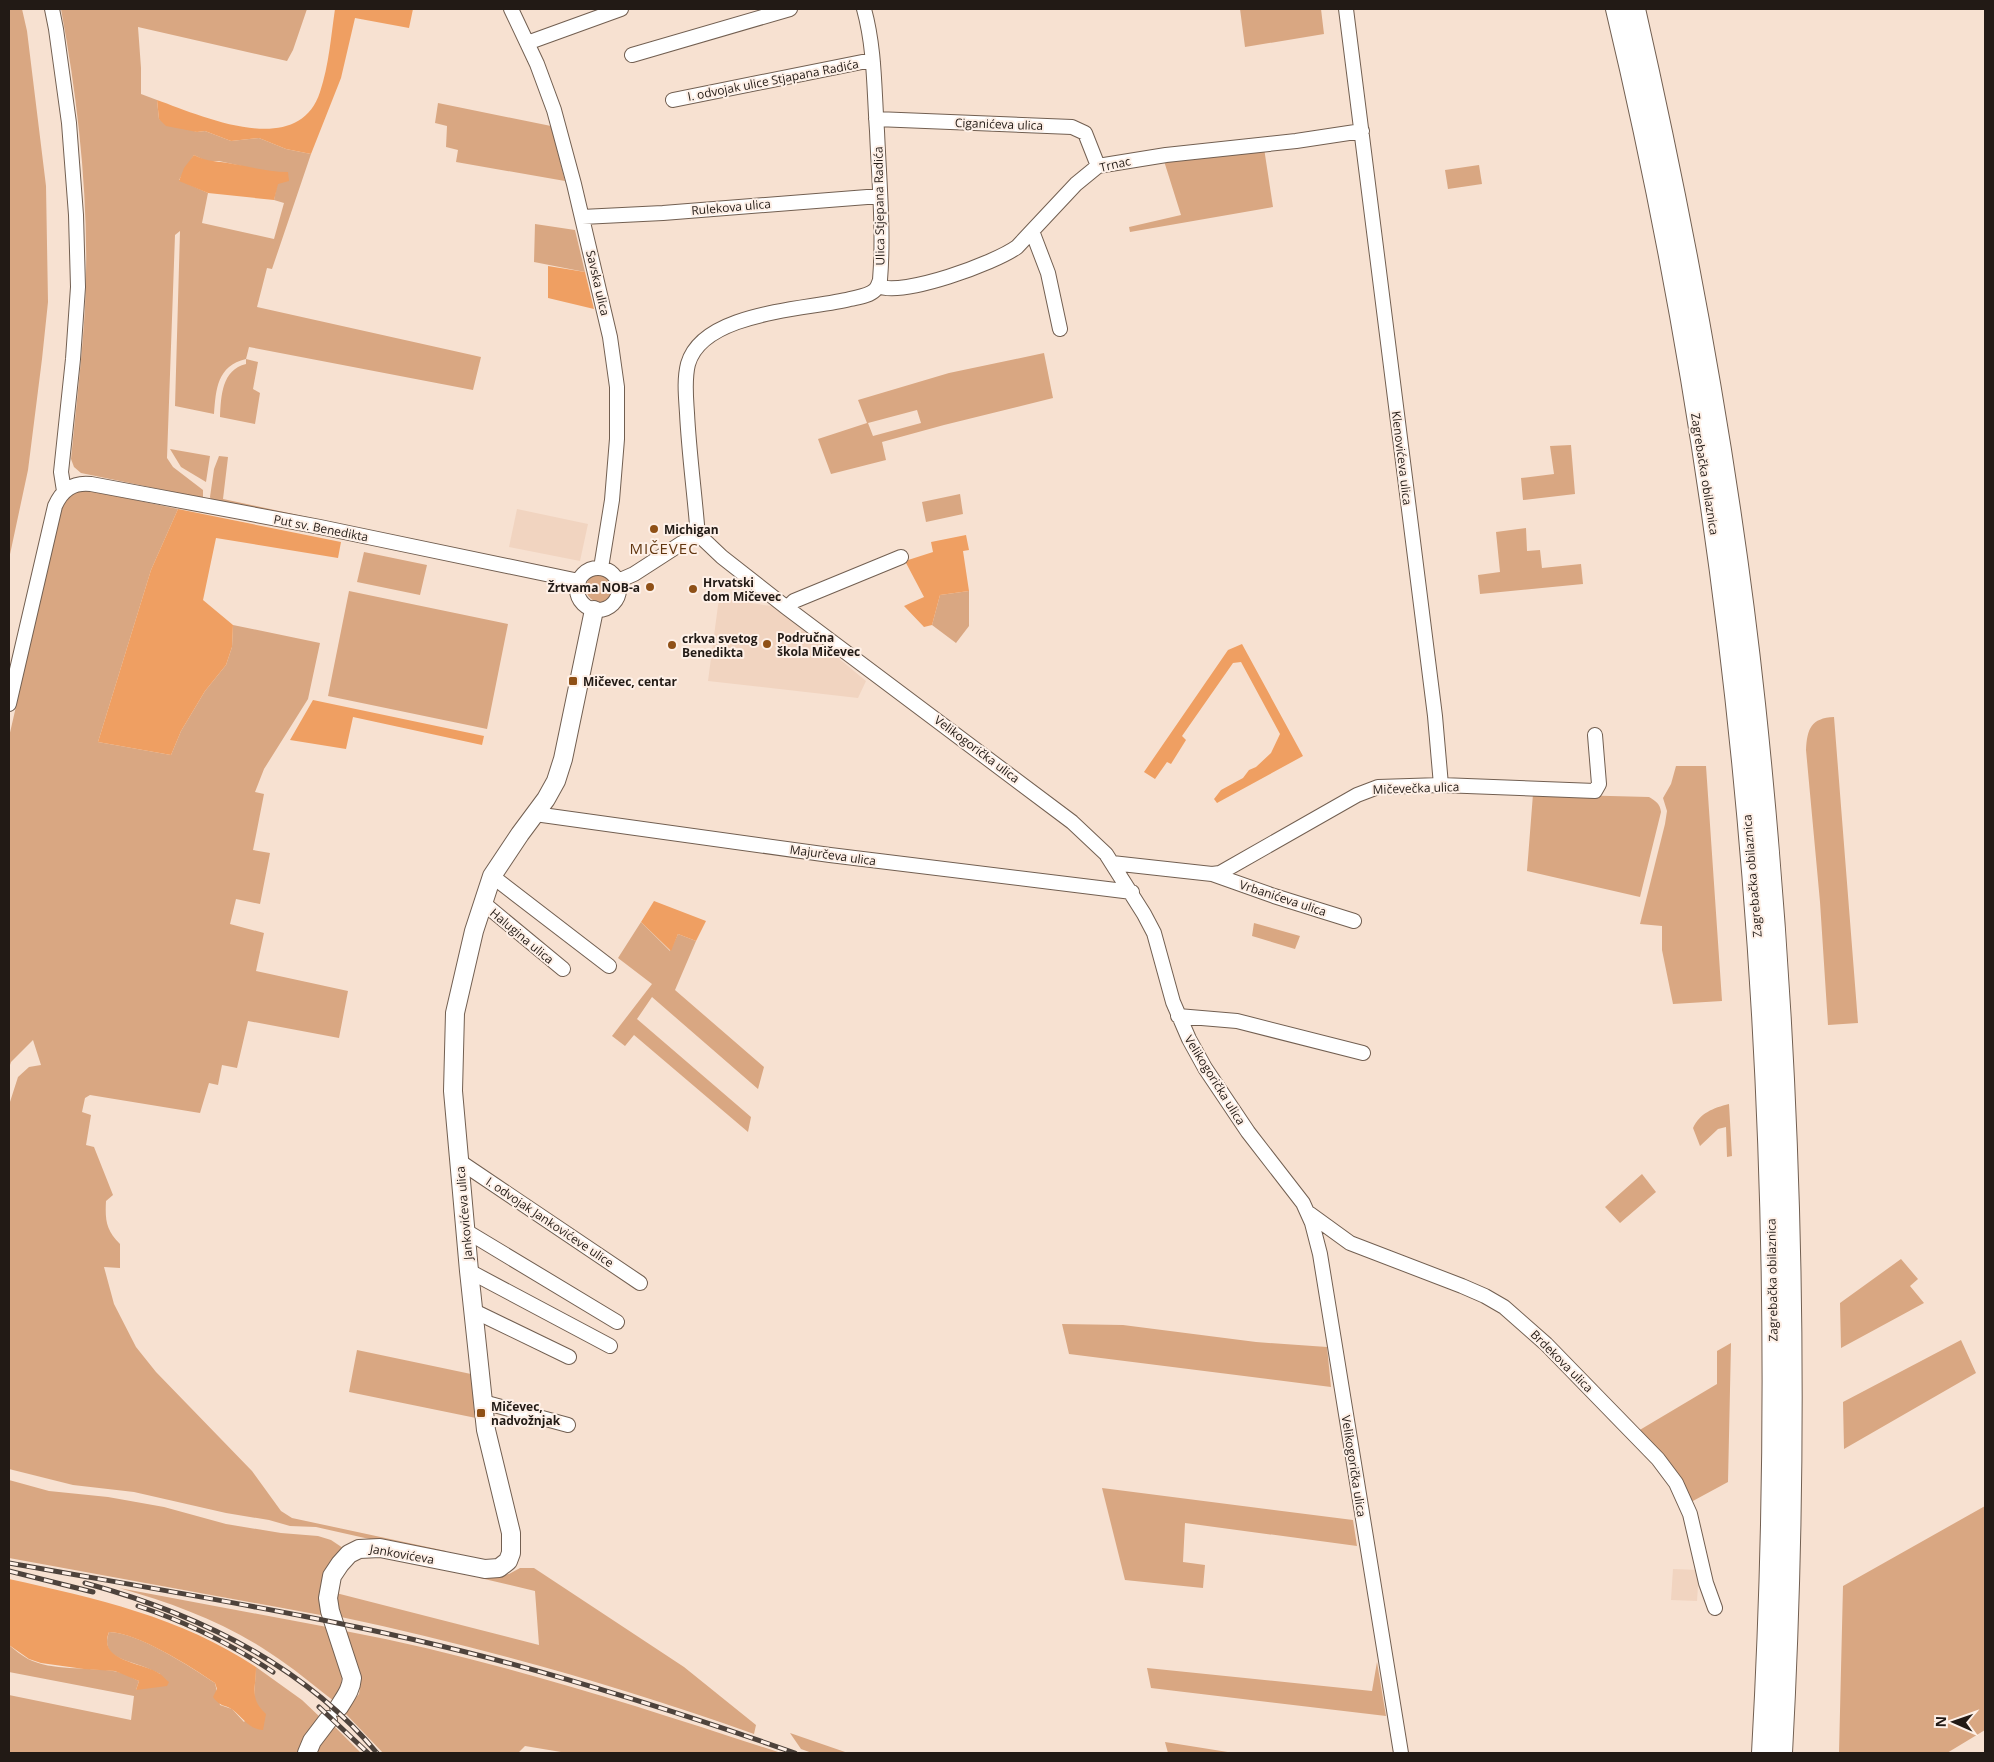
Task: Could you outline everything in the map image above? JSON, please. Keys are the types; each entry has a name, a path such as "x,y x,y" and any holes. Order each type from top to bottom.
{"highway":[{"name":"Zagrebačka obilaznica","path":"1616,9 1647,145 1679,313 1699,434 1732,674 1752,860 1770,1170 1773,1324 1773,1512 1762,1753"},
{"name":"Zagrebačka obilaznica","path":"1635,9 1665,140 1697,308 1722,456 1755,701 1770,857 1782,1013 1792,1294 1792,1512 1782,1753"}],"main road":[{"name":"Jankovićeva ulica","path":"511,1553 511,1533 486,1430 469,1271 453,1091 455,1013 463,973 482,902 492,876 546,799 556,781 563,759 594,610"},
{"name":"Jankovićeva","path":"307,1753 312,1741 352,1686 352,1678 330,1611 328,1589 332,1576 344,1559 359,1549 380,1548 485,1569 499,1568 509,1560 511,1553"}],"street":[{"path":"9,704 55,506 64,491 61,472 74,359 78,287 76,224 69,122 52,9"},
{"name":"Savska ulica","path":"510,9 527,42 554,110 582,216 610,337 617,387 615,470 601,568"},
{"path":"527,42 621,9"},
{"path":"632,55 790,9"},
{"name":"Ulica Stjepana Radića","path":"864,9 873,62 880,196 880,273 878,286"},
{"name":"Klenovićeva ulica","path":"1346,9 1435,716 1441,785"},
{"name":"I. odvojak ulice Stjapana Radića","path":"673,100 862,62 873,62"},
{"name":"Ciganićeva ulica","path":"876,119 1072,127 1085,133 1098,166"},
{"name":"Trnac","path":"878,286 894,289 926,282 979,266 1008,254 1076,184 1098,166 1166,155 1296,141 1362,131"},
{"name":"Rulekova ulica","path":"582,216 663,213 880,196"},
{"path":"1032,231 1048,273 1060,329"},
{"path":"618,581 634,574 682,543 698,537 690,466 686,385 689,361 694,351 715,334 740,321 776,312 843,301 871,293 878,286"},
{"name":"Put sv. Benedikta","path":"64,491 75,484 91,484 579,581"},
{"name":"Velikogorička ulica","path":"698,537 705,540 722,557 787,608 1072,822 1100,848 1132,892 1154,933 1178,1016 1197,1055 1248,1132 1296,1193 1308,1213 1320,1254 1400,1753"},
{"path":"787,608 794,601 901,557"},
{"path":"601,568 612,573 618,581 619,594 616,600 605,609 594,610 586,606 579,598 577,592 579,581 584,573 601,568"},
{"name":"Mičevečka ulica","path":"1112,863 1212,874 1220,873 1367,790 1378,787 1441,785 1595,792 1599,784 1595,735"},
{"name":"Majurčeva ulica","path":"534,814 830,855 1132,892"},
{"name":"Vrbanićeva ulica","path":"1212,874 1354,921"},
{"path":"492,876 609,966"},
{"name":"Halugina ulica","path":"482,902 563,969"},
{"path":"1178,1016 1238,1021 1363,1053"},
{"name":"I. odvojak Jankovićeve ulice","path":"459,1161 640,1283"},
{"name":"Brdekova ulica","path":"1308,1213 1350,1243 1485,1296 1504,1307 1546,1344 1658,1459 1676,1483 1690,1514 1706,1582 1715,1608"},
{"path":"466,1231 617,1322"},
{"path":"469,1271 610,1346"},
{"path":"474,1311 569,1357"},
{"path":"484,1402 568,1425"}],"shaded area":[{"path":"9,9 22,9 27,31 46,186 48,302 28,470 9,559"},
{"path":"61,9 307,9 293,50 287,61 138,27 141,94 157,100 159,119 197,132 205,131 231,141 259,138 286,149 311,154 272,269 267,268 257,307 481,357 473,390 249,347 246,359 236,362 229,367 220,380 217,387 214,414 175,406 180,231 175,235 167,458 173,467 203,490 203,498 81,473 74,467 71,459 85,308 86,233 82,157","holes":["194,155 206,161 219,161 269,172 277,184 274,200 284,203 274,239 202,223 208,193 179,180"]},
{"path":"335,9 413,9 409,28 355,18 341,78 311,154 286,149 259,138 231,141 205,131 197,132 166,126 159,119 157,100 198,115 247,128 271,129 292,124 309,113 320,92 328,61"},
{"path":"1240,9 1321,9 1324,34 1245,47"},
{"path":"438,103 551,126 565,181 456,162 458,150 446,147 447,126 435,123"},
{"path":"1264,148 1273,207 1130,232 1129,227 1181,215 1164,161"},
{"path":"194,155 213,161 288,172 289,181 278,184 274,200 208,193 179,181 184,168"},
{"path":"1479,165 1482,184 1448,189 1445,170"},
{"path":"535,224 575,230 585,272 534,262"},
{"path":"548,266 585,272 594,309 548,298"},
{"path":"1044,353 1053,398 882,442 886,460 831,474 818,439 867,423 858,400 949,373","holes":["917,410 921,423 873,436 868,423"]},
{"path":"246,359 258,362 253,389 260,393 255,424 220,417 224,384 232,372 246,364"},
{"path":"1571,445 1575,494 1523,500 1521,478 1554,474 1550,446"},
{"path":"170,449 210,456 206,482 181,467"},
{"path":"219,456 228,457 223,499 345,525 345,528 211,500 214,469"},
{"path":"83,489 178,509 151,570 98,742 171,755 181,731 205,691 226,665 232,647 233,625 320,643 308,699 264,769 255,792 264,794 253,850 270,853 260,904 236,899 230,924 264,933 256,971 348,991 339,1038 248,1021 237,1068 222,1065 218,1085 209,1083 200,1113 90,1095 85,1098 82,1112 91,1115 86,1145 94,1147 113,1195 106,1201 106,1219 109,1229 120,1244 120,1268 104,1267 114,1304 136,1347 156,1372 252,1471 281,1511 292,1518 446,1551 445,1556 316,1527 290,1526 134,1492 73,1485 9,1469 9,1105 18,1077 29,1067 41,1065 33,1040 11,1062 9,1068 9,737 62,507 70,493"},
{"path":"960,494 963,514 926,522 922,502"},
{"path":"178,509 341,542 338,558 216,538 203,600 233,625 232,647 226,665 205,691 181,731 171,755 98,742 151,570"},
{"path":"517,509 588,524 580,561 509,547"},
{"path":"1526,528 1527,551 1540,550 1542,568 1581,564 1583,584 1480,594 1478,575 1500,572 1496,532"},
{"path":"966,535 969,550 963,551 969,591 940,595 932,625 924,627 904,606 924,597 905,561 933,552 931,542"},
{"path":"364,552 427,565 420,595 357,582"},
{"path":"600,574 610,578 614,588 610,598 600,602 590,598 586,588 590,578"},
{"path":"349,591 508,624 487,729 328,696"},
{"path":"969,591 969,626 956,643 932,625 940,595"},
{"name":"Područna škola Mičevec","path":"719,598 777,607 866,681 858,698 708,681"},
{"path":"1242,644 1303,756 1217,803 1214,799 1221,790 1243,778 1249,770 1256,767 1271,753 1280,734 1241,662 1233,663 1182,736 1186,740 1171,764 1167,762 1155,779 1144,772 1228,650"},
{"path":"313,700 484,736 482,745 353,717 346,749 290,740"},
{"path":"1834,717 1858,1023 1828,1025 1820,902 1806,750 1809,731 1815,722"},
{"path":"1676,766 1706,766 1722,1001 1673,1004 1662,950 1662,926 1640,924 1665,824 1667,811 1663,798 1671,784"},
{"path":"1533,794 1649,797 1656,801 1661,812 1640,897 1527,871"},
{"path":"654,901 706,921 696,941 678,934 671,951 641,922"},
{"path":"641,922 670,951 678,934 696,941 675,990 764,1067 758,1089 652,997 637,1019 751,1117 748,1132 634,1035 625,1046 612,1036 652,984 618,958"},
{"path":"1254,923 1300,936 1295,949 1252,936"},
{"path":"1729,1104 1732,1156 1727,1157 1726,1127 1718,1129 1700,1146 1693,1128 1703,1115 1718,1107"},
{"path":"1642,1174 1656,1192 1620,1223 1605,1207"},
{"path":"1901,1259 1918,1279 1910,1286 1924,1303 1841,1348 1840,1303"},
{"path":"1062,1324 1123,1325 1256,1342 1327,1347 1331,1387 1069,1354"},
{"path":"1961,1340 1976,1373 1844,1449 1843,1402"},
{"path":"1731,1343 1728,1482 1691,1502 1638,1431 1717,1384 1717,1351"},
{"path":"357,1350 471,1374 476,1418 349,1392"},
{"path":"9,1480 49,1491 108,1497 164,1507 226,1524 281,1533 318,1536 331,1540 343,1548 326,1616 9,1558"},
{"path":"1102,1488 1353,1520 1357,1546 1185,1523 1183,1562 1205,1565 1203,1588 1125,1580"},
{"path":"1985,1506 1985,1730 1947,1753 1839,1753 1843,1586"},
{"path":"520,1568 534,1568 684,1667 756,1725 754,1734 704,1716 550,1669 446,1641 341,1617 336,1593 539,1645 535,1591 480,1578 509,1574"},
{"path":"1673,1569 1699,1570 1697,1601 1671,1600"},
{"path":"9,1579 105,1602 168,1622 198,1635 256,1667 255,1698 266,1714 263,1730 250,1726 233,1710 216,1700 213,1697 217,1689 215,1683 149,1644 121,1634 109,1632 107,1642 110,1650 124,1660 160,1674 169,1682 167,1686 136,1690 139,1681 115,1671 41,1663 29,1659 9,1645"},
{"path":"119,1588 327,1627 341,1664 342,1673 339,1691 334,1701 278,1658 234,1632 197,1614"},
{"path":"345,1631 455,1655 565,1685 781,1753 567,1753 525,1746 518,1753 383,1753 344,1712 359,1694 361,1681"},
{"path":"109,1632 135,1638 149,1644 215,1683 220,1705 232,1709 244,1722 257,1706 254,1699 256,1667 302,1700 321,1718 298,1753 9,1753 9,1695 131,1720 134,1696 9,1672 9,1645 20,1654 37,1663 123,1674 139,1681 136,1690 160,1674 115,1656 108,1647"},
{"path":"1377,1662 1386,1716 1151,1688 1147,1668 1372,1691"},
{"path":"332,1724 361,1753 314,1753"},
{"path":"790,1733 848,1753 812,1753 801,1749"},
{"path":"1165,1742 1234,1753 1168,1753"}],"railway":[{"path":"9,1563 260,1608 446,1647 617,1694 795,1753"},
{"path":"9,1571 93,1592"},
{"path":"85,1583 167,1610 245,1646 281,1668 316,1693 348,1721 377,1753"},
{"path":"138,1606 208,1635 241,1652 273,1672"},
{"path":"319,1707 368,1753"}],"place":[{"name":"Michigan","path":"654,529"},
{"name":"Žrtvama NOB-a","path":"650,587"},
{"name":"Hrvatski dom Mičevec","path":"693,589"},
{"name":"Područna škola Mičevec","path":"767,644"},
{"name":"crkva svetog Benedikta","path":"672,645"},
{"name":"Mičevec, centar","path":"573,681"},
{"name":"Mičevec, nadvožnjak","path":"481,1413"}],"district":[{"name":"MIČEVEC","path":"664,548"}]}
